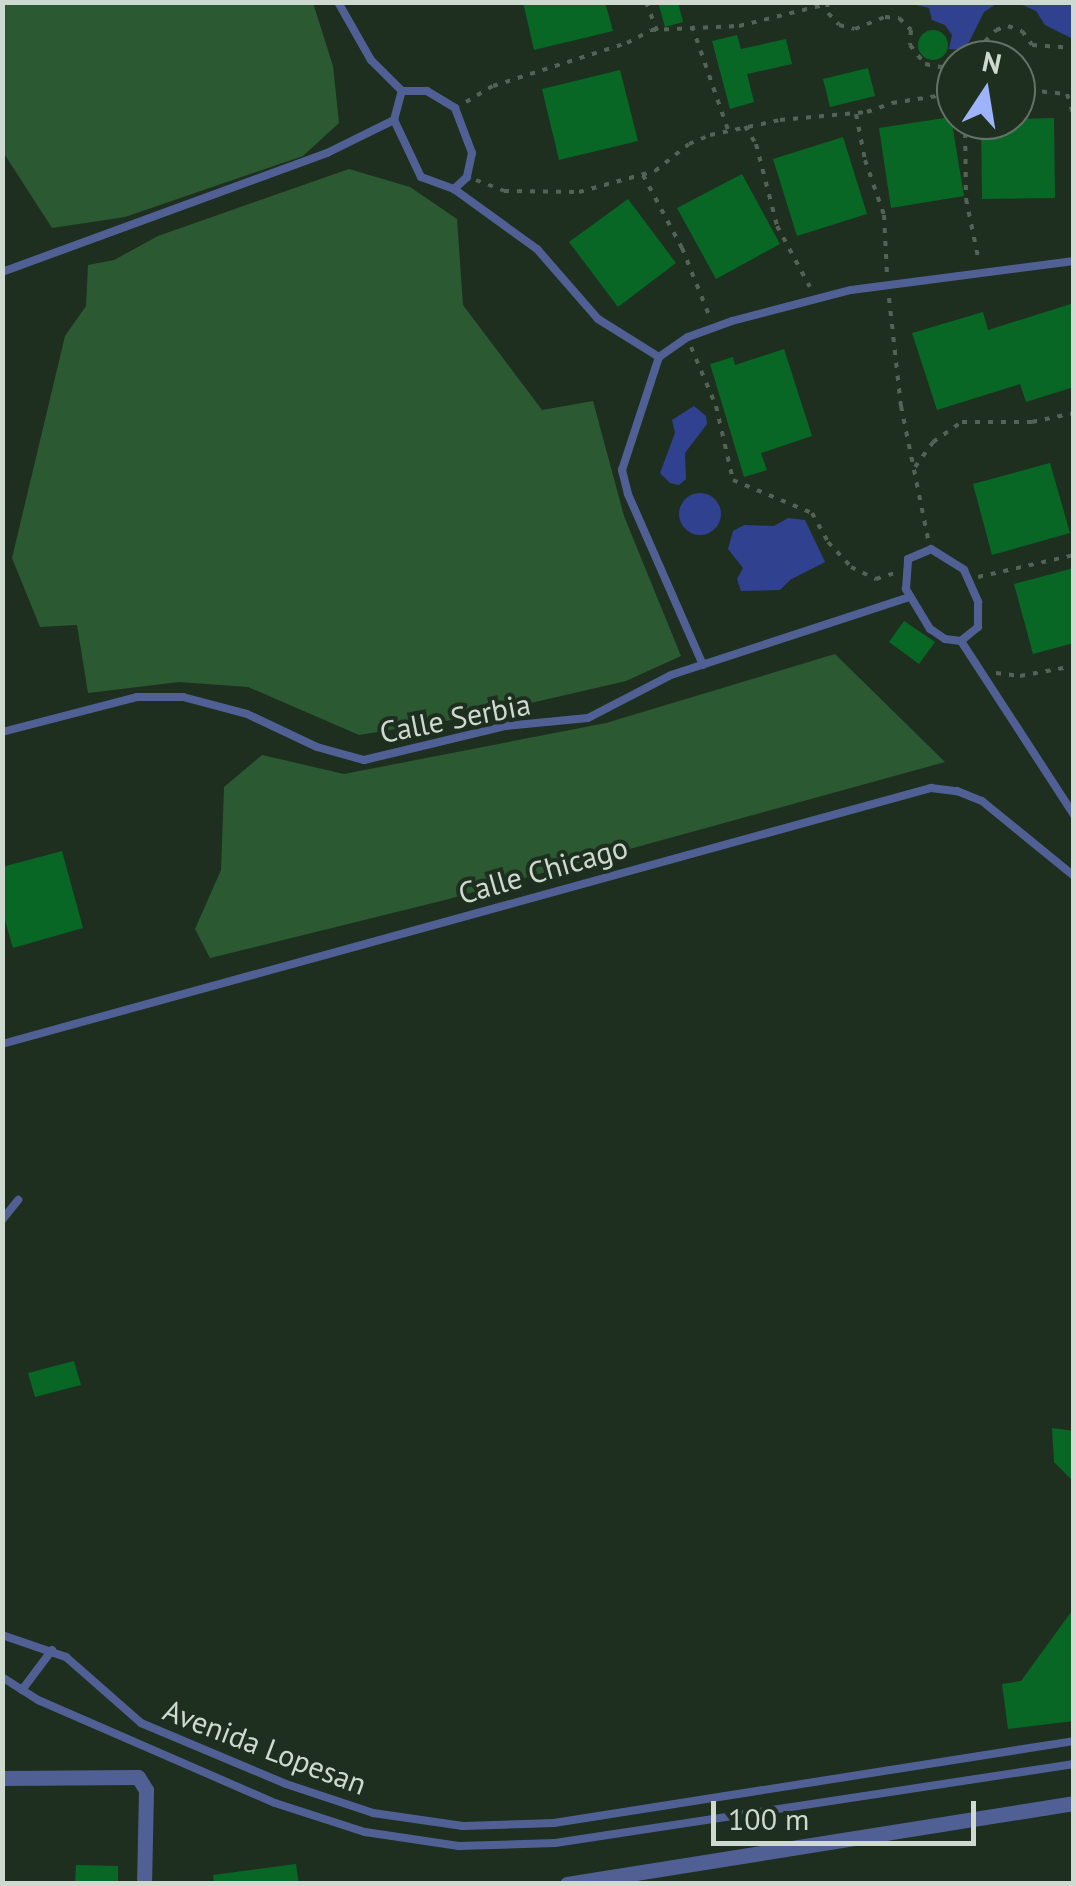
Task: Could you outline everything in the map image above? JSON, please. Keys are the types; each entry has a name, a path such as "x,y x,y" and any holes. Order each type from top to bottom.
{"street":[{"path":"2,1778 138,1777 146,1790 144,1884"},
{"path":"567,1884 1074,1803"}],"lane":[{"path":"338,2 371,60 402,91 427,91 455,108 472,153 467,176 454,190"},
{"path":"402,91 394,120 420,176 454,190 538,249 598,319 659,357"},
{"path":"2,272 327,153 394,120"},
{"path":"703,664 628,494 622,470 659,357 688,338 713,328 815,299 886,284 1074,261"},
{"path":"931,549 949,557 968,579 980,615 978,627 961,640 945,639 930,629 910,597 904,570 917,552 931,549"},
{"name":"Calle Serbia","path":"2,732 137,696 183,697 248,714 318,747 364,760 506,726 588,718 671,675 910,597"},
{"path":"961,640 1015,730 1074,815"},
{"name":"Calle Chicago","path":"2,1044 918,790 958,791 982,801 1074,876"},
{"path":"2,1220 18,1200"},
{"name":"Avenida Lopesan","path":"2,1636 52,1650 89,1673 141,1723 286,1784 373,1813 463,1826 554,1823 1074,1742"},
{"path":"22,1690 52,1650"},
{"name":"Avenida Lopesan","path":"2,1677 95,1727 275,1803 365,1832 459,1846 554,1842 1074,1764"}],"path":[{"path":"646,2 658,31"},
{"path":"455,108 510,80 658,31 739,26 827,3 828,13 839,25 855,29 885,17 899,18 911,30 910,45 924,64 936,67"},
{"path":"692,26 728,130"},
{"path":"986,40 996,30 1008,26 1022,31 1029,40"},
{"path":"1036,44 1074,48"},
{"path":"1036,91 1066,94 1074,117"},
{"path":"467,176 504,191 539,195 579,192 655,170 689,144 728,130 856,114 936,96"},
{"path":"856,114 884,215 886,284 901,406 931,549"},
{"path":"746,126 756,144 778,226 815,299"},
{"path":"965,140 966,199 982,271"},
{"path":"643,174 682,248 713,328"},
{"path":"688,338 716,406 733,480 812,513 828,542 850,567 876,579 904,570"},
{"path":"915,466 933,442 962,422 1032,422 1074,413"},
{"path":"968,579 1074,555"},
{"path":"981,671 1020,676 1074,666"}],"green space":[{"path":"3,2 313,3 333,66 339,123 303,156 125,217 52,228 3,152"},
{"path":"349,169 410,187 457,219 463,305 542,410 593,401 624,516 681,656 626,681 470,717 359,735 248,687 179,682 88,693 77,625 40,627 12,558 65,336 86,306 88,265 114,260 158,236"},
{"path":"835,654 945,762 445,900 210,958 195,929 221,870 224,787 262,755 344,774 606,723"}],"water":[{"path":"908,2 998,3 984,12 970,40 951,40 945,25 932,20 929,8"},
{"path":"1018,3 1073,3 1073,39 1045,25 1036,11"},
{"path":"694,406 706,416 707,424 685,453 686,479 679,485 670,483 660,473 675,433 672,420"},
{"path":"700,493 715,499 721,514 715,529 700,535 685,529 679,514 685,499"},
{"path":"788,518 805,520 825,562 790,580 780,590 741,591 737,579 743,568 728,549 733,531 744,525 774,526"}],"building":[{"path":"523,2 605,2 613,31 534,50"},
{"path":"658,2 678,2 683,22 665,27"},
{"path":"927,31 939,31 947,39 936,40 936,60 927,59 919,51 919,39"},
{"path":"737,35 741,49 786,39 792,64 747,74 754,102 730,109 712,41"},
{"path":"868,68 875,96 830,107 823,79"},
{"path":"620,70 638,141 559,160 542,89"},
{"path":"1036,118 1054,118 1055,198 982,199 981,140 1036,140"},
{"path":"936,119 936,140 955,140 964,196 891,208 879,128"},
{"path":"843,137 867,214 797,236 773,159"},
{"path":"742,174 780,244 716,279 677,208"},
{"path":"628,199 676,263 618,307 569,242"},
{"path":"1074,303 1074,387 1026,402 1020,384 937,410 912,333 983,312 988,330"},
{"path":"784,349 812,436 761,453 767,470 744,477 710,364 733,357 735,365"},
{"path":"1050,463 1070,533 992,555 973,484"},
{"path":"1074,568 1074,643 1033,654 1014,584"},
{"path":"904,621 935,642 919,664 889,642"},
{"path":"62,851 83,928 13,948 2,910 2,867"},
{"path":"74,1361 81,1385 35,1397 28,1373"},
{"path":"1052,1428 1074,1431 1074,1482 1054,1462"},
{"path":"1074,1608 1074,1721 1008,1729 1002,1684 1021,1681"},
{"path":"296,1864 299,1884 214,1884 213,1875"},
{"path":"76,1865 118,1866 118,1884 75,1884"}]}
